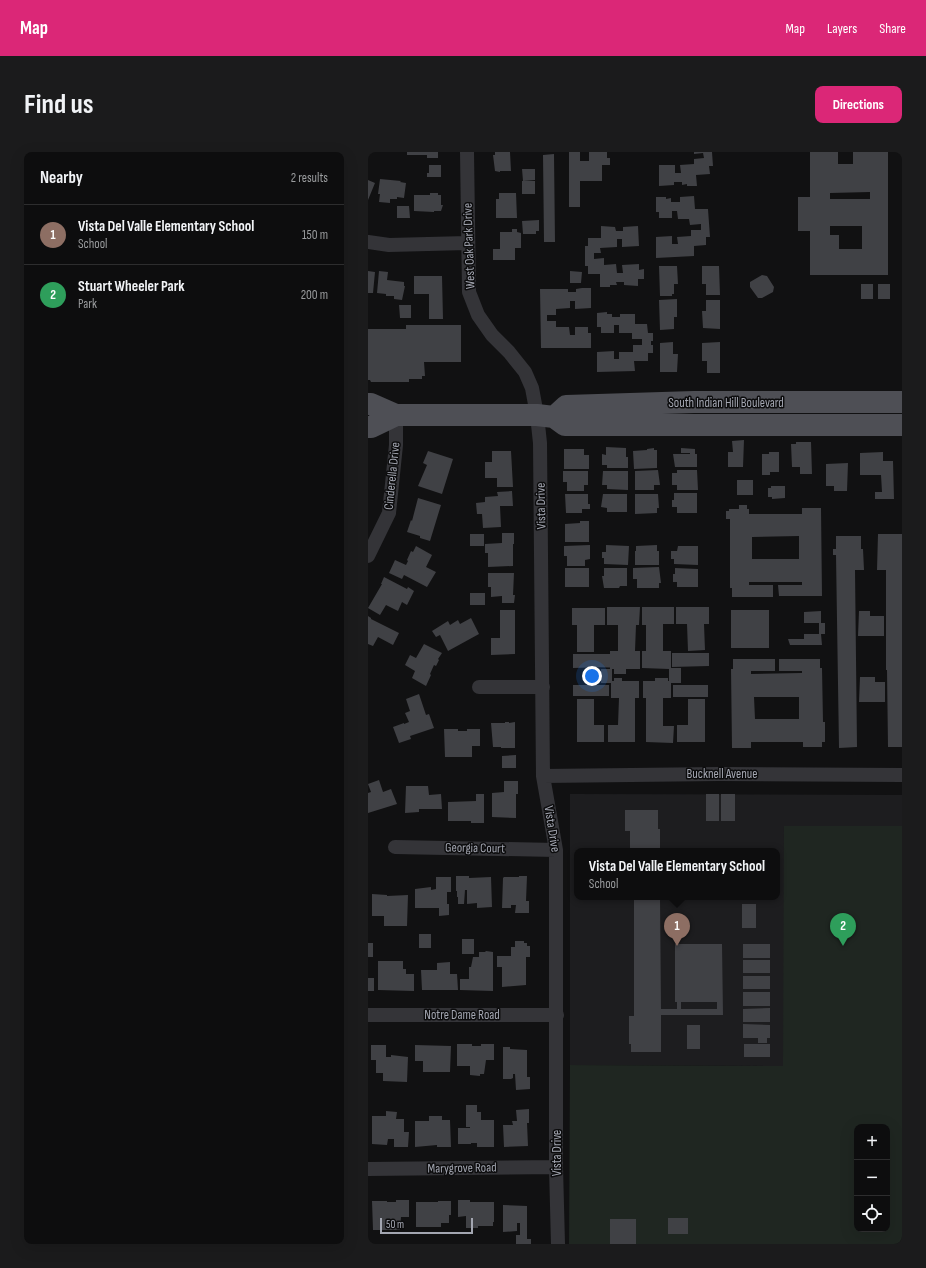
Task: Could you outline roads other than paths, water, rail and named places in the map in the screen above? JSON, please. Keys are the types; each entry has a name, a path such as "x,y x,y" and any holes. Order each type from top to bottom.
{"main road":[{"name":"South Indian Hill Boulevard","path":"545,416 566,406 694,402 902,402"},
{"name":"South Indian Hill Boulevard","path":"368,404 372,404 396,415 545,416 564,425 902,425"},
{"name":"South Indian Hill Boulevard","path":"368,427 396,415"}],"street":[{"name":"West Oak Park Drive","path":"467,152 467,243 469,292 478,315 492,335 509,352 525,372 545,416"},
{"path":"368,242 389,245 467,243"},
{"name":"Cinderella Drive","path":"368,556 389,513 396,445 396,415"},
{"name":"Vista Drive","path":"545,416 540,443 543,776 556,850 556,1167 558,1244"},
{"path":"479,687 543,687"},
{"name":"Bucknell Avenue","path":"543,776 719,774 902,775"},
{"name":"Georgia Court","path":"395,847 556,850"},
{"name":"Notre Dame Road","path":"368,1015 557,1015"},
{"name":"Marygrove Road","path":"368,1169 556,1167"}],"place":[{"name":"Vista Del Valle Elementary School","path":"677,946"},
{"name":"Stuart Wheeler Park","path":"843,946"}]}
